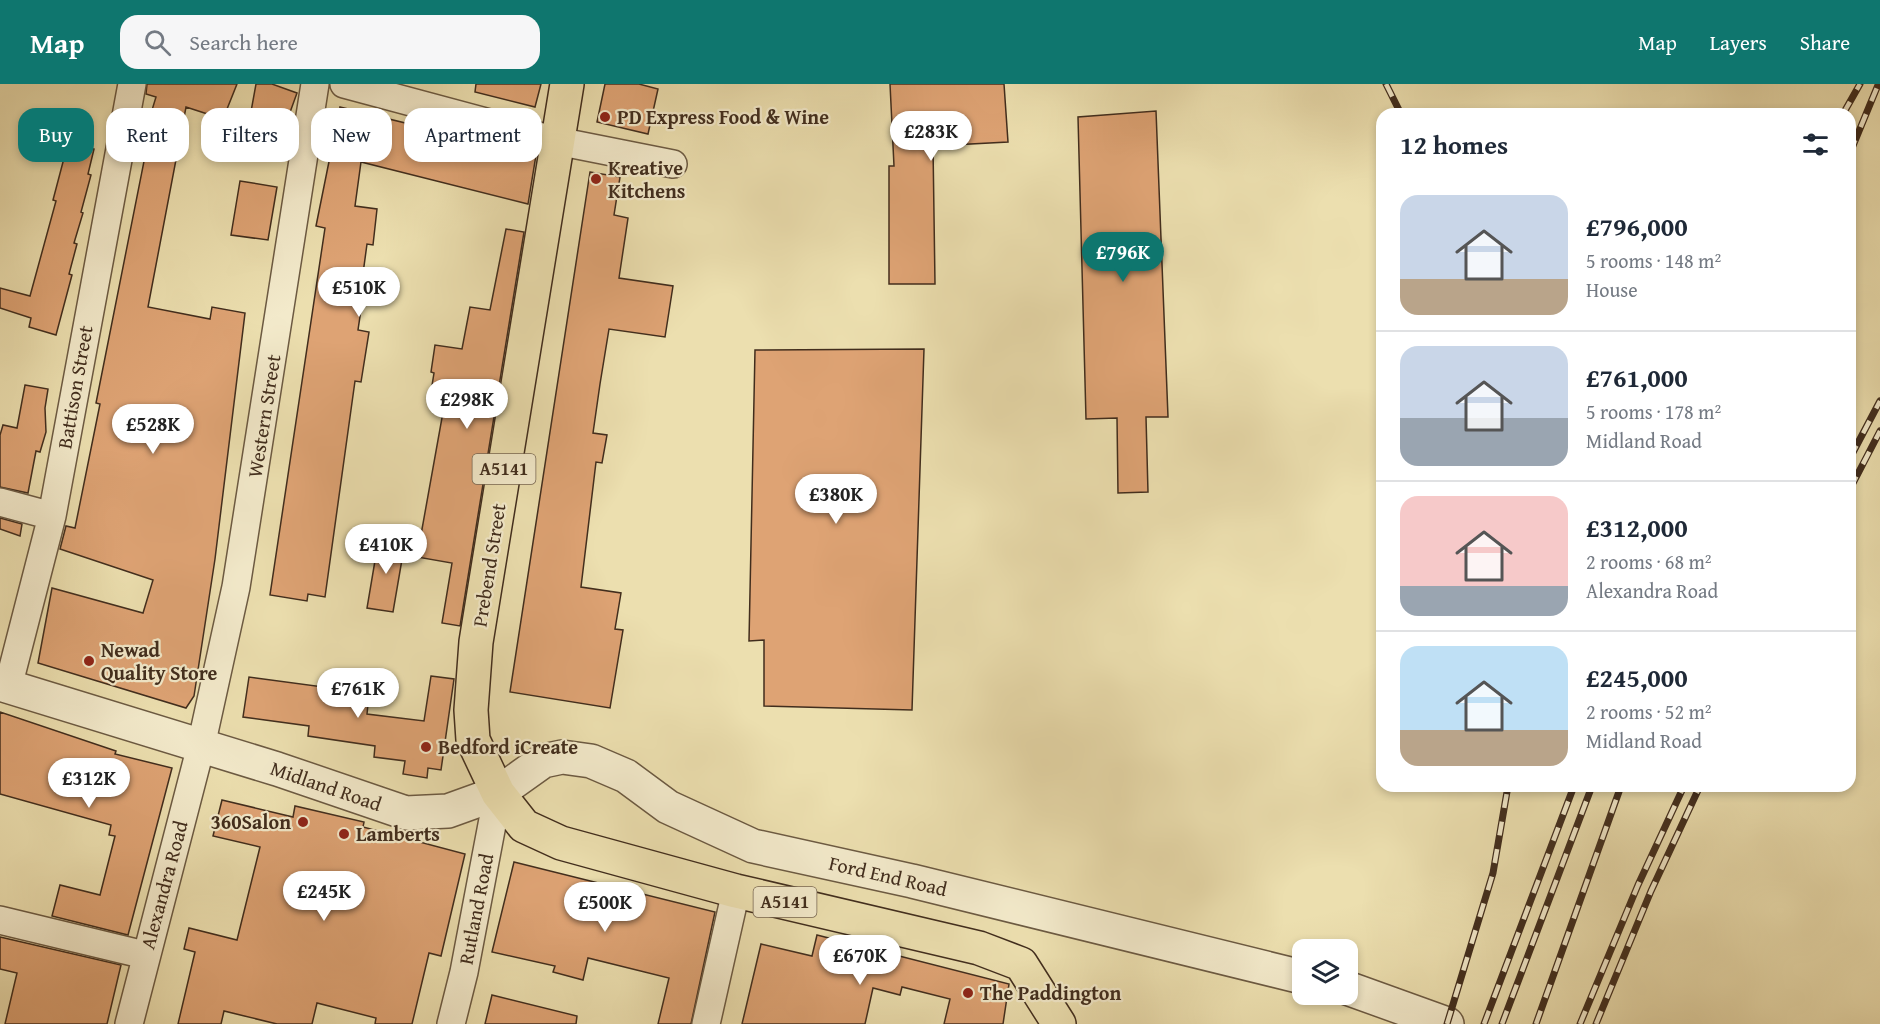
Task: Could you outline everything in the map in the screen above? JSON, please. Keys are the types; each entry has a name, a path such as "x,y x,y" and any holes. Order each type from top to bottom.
{"main road":[{"name":"Prebend Street","path":"498,793 473,740 471,710 476,642 567,84"},
{"name":"A5141","path":"498,793 524,826 561,843 736,891 979,948 1020,964 1059,1024"}],"street":[{"name":"Battison Street","path":"4,686 52,516 132,84"},
{"name":"Western Street","path":"201,746 236,587 315,84"},
{"path":"344,84 557,141 673,164"},
{"path":"0,502 52,516"},
{"name":"Midland Road","path":"4,686 277,769 406,813 448,811 498,793"},
{"name":"Alexandra Road","path":"129,1024 145,954 201,746"},
{"name":"Ford End Road","path":"498,793 543,761 562,757 591,761 626,776 668,807 753,846 912,881 1292,975"},
{"name":"Rutland Road","path":"451,1024 498,793"},
{"path":"706,1024 736,891"},
{"path":"0,920 145,954"},
{"path":"1358,992 1447,1024"}],"building":[{"path":"147,84 237,84 227,108 201,108 201,112 186,107 153,108 156,97 146,94"},
{"path":"256,84 272,84 297,93 292,108 252,108"},
{"path":"476,84 541,84 535,107 475,92"},
{"path":"605,84 639,84 658,89 648,134 597,122"},
{"path":"890,84 1004,84 1008,142 933,146 935,284 889,284 889,166 894,166"},
{"path":"1156,111 1168,417 1146,417 1148,492 1118,493 1117,418 1086,419 1078,117"},
{"path":"392,120 404,123 404,162 535,162 528,204 361,162 392,162"},
{"path":"63,162 91,162 88,174 91,175 74,243 77,244 69,274 72,275 56,335 29,327 31,318 0,308 0,288 30,296 56,201 53,200"},
{"path":"144,162 176,162 148,307 210,319 212,307 245,313 215,559 194,696 186,708 38,663 52,588 143,613 153,580 60,549 66,526 75,528 100,404 96,403"},
{"path":"329,162 361,162 355,206 377,209 373,245 367,244 359,303 362,303 358,330 369,332 361,382 355,381 325,597 308,594 307,601 270,595 325,228 316,226"},
{"path":"590,172 620,177 614,215 628,218 619,278 673,286 665,337 609,329 600,384 593,433 607,435 602,463 596,462 581,587 621,593 615,629 623,630 610,708 510,692"},
{"path":"240,181 277,187 268,240 231,235"},
{"path":"506,229 524,232 460,626 442,623 452,563 417,557 445,401 430,398 434,373 431,372 435,345 462,349 470,307 490,310"},
{"path":"924,349 912,710 764,706 764,640 749,641 755,350"},
{"path":"25,385 48,389 45,408 46,432 40,452 36,451 28,493 0,487 0,435 3,425 17,428"},
{"path":"0,518 22,524 20,536 0,529"},
{"path":"379,537 405,542 393,612 367,608"},
{"path":"431,676 454,679 441,770 428,768 427,778 403,774 405,761 374,757 375,746 308,736 309,726 243,717 249,677 338,689 339,686 364,689 362,703 368,704 367,714 424,721"},
{"path":"0,712 116,751 115,754 172,768 128,935 52,916 60,885 100,895 115,836 109,835 111,825 0,794"},
{"path":"222,800 293,817 295,806 364,822 363,827 465,854 441,956 429,953 412,1024 375,1024 376,1018 317,1003 312,1024 277,1024 224,1011 221,1024 178,1024 195,952 184,949 189,928 237,940 260,847 213,836"},
{"path":"514,862 715,912 691,1024 658,1024 669,978 588,958 583,980 553,972 555,966 492,952"},
{"path":"817,935 1009,984 1003,1024 944,1024 950,999 902,987 900,995 873,988 865,1024 742,1024 761,944 812,956"},
{"path":"0,937 121,965 107,1024 5,1024 17,973 0,969"},
{"path":"492,995 577,1016 576,1024 485,1024"}],"railway":[{"path":"1386,84 1398,108"},
{"path":"1846,108 1860,84"},
{"path":"1856,138 1878,85"},
{"path":"1856,447 1880,401"},
{"path":"1856,477 1880,431"},
{"path":"1447,1024 1493,873 1507,792"},
{"path":"1484,1024 1572,792"},
{"path":"1502,1024 1590,792"},
{"path":"1536,1024 1619,792"},
{"path":"1580,1024 1638,885 1681,792"},
{"path":"1596,1024 1651,891 1697,792"}],"place":[{"name":"PD Express Food & Wine","path":"605,117"},
{"name":"Kreative Kitchens","path":"596,179"},
{"name":"Newad Quality Store","path":"89,661"},
{"name":"Bedford iCreate","path":"426,747"},
{"name":"360Salon","path":"303,822"},
{"name":"Lamberts","path":"344,834"},
{"name":"The Paddington","path":"968,993"}]}
